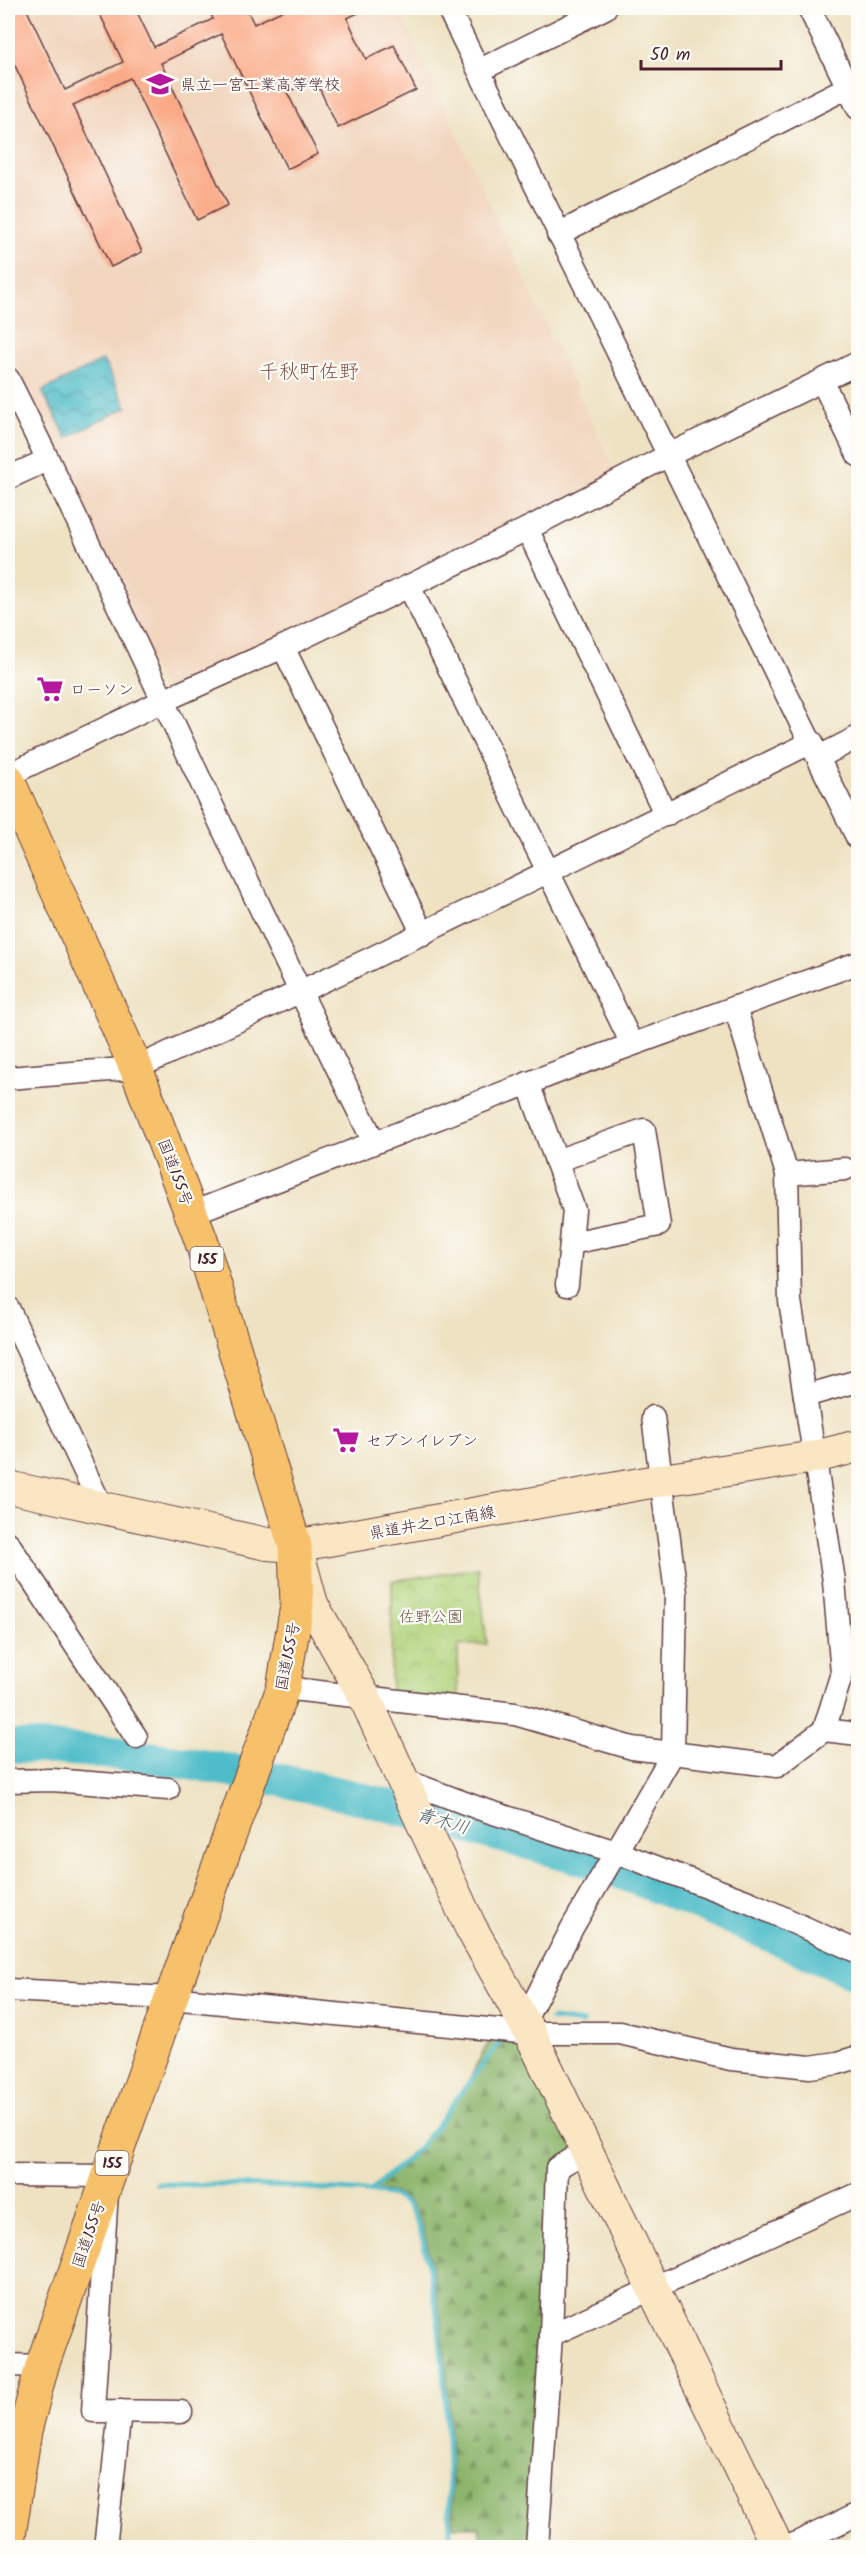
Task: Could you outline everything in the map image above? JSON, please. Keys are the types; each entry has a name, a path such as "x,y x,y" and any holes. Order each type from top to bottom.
{"highway":[{"name":"国道155号","path":"8,777 136,1068 192,1213 295,1546 297,1606 283,1688 171,1998 42,2367 25,2431 8,2542"}],"street":[{"path":"448,8 558,234 816,749 858,839"},
{"path":"480,70 605,8"},
{"path":"809,8 853,85 858,108"},
{"path":"558,234 853,85"},
{"path":"8,777 527,529 669,455 858,363"},
{"path":"8,380 165,700 299,993 375,1142"},
{"path":"822,381 858,455"},
{"path":"8,478 47,460"},
{"path":"527,529 666,815"},
{"path":"409,586 632,1044"},
{"path":"283,647 423,934"},
{"path":"8,1078 136,1068 423,934 666,815 816,749 858,737"},
{"path":"192,1213 528,1083 858,963"},
{"path":"283,1688 515,1714 632,1748 777,1766 824,1730 850,1671 790,1300 787,1174 735,1007"},
{"path":"528,1083 574,1210 567,1285"},
{"path":"556,1161 644,1130 659,1225 571,1243"},
{"path":"787,1174 845,1169"},
{"path":"8,1308 102,1508"},
{"path":"805,1396 858,1381"},
{"path":"527,2027 572,1928 673,1753 676,1593 653,1417"},
{"name":"県道井之口江南線","path":"8,1487 267,1544 295,1546 662,1480 815,1457 858,1446"},
{"path":"8,1543 136,1737"},
{"path":"295,1546 312,1604 364,1696 470,1926 527,2027 778,2547"},
{"path":"824,1730 858,1734"},
{"path":"8,1781 52,1780 168,1789"},
{"path":"405,1785 616,1852 751,1903 858,1952"},
{"path":"8,1990 171,1998 620,2033 731,2059 810,2067 858,2057"},
{"path":"537,2547 551,2335 557,2168 587,2150"},
{"path":"8,2175 108,2176 93,2411 181,2412"},
{"path":"551,2335 858,2194"},
{"path":"8,2366 42,2367"},
{"path":"105,2547 120,2412"},
{"path":"786,2547 858,2514"}],"shaded area":[{"path":"8,8 398,8 613,467 607,483 165,692 8,363"}],"green space":[{"name":"佐野公園","path":"478,1568 487,1644 458,1646 458,1703 391,1692 392,1581"},
{"path":"524,2022 587,2150 557,2168 536,2547 483,2547 478,2527 453,2527 450,2427 442,2328 424,2231 414,2209 405,2199 392,2192 372,2188 420,2147 464,2090 492,2035"}],"water":[{"path":"103,360 127,407 67,438 42,391"}],"building":[{"path":"8,8 26,8 65,90 123,62 97,8 135,8 154,47 213,19 208,8 246,8 254,24 288,8 369,8 347,18 366,59 394,45 416,90 338,128 315,79 287,92 318,154 287,169 221,34 161,63 228,205 197,220 130,78 73,105 142,252 111,267 8,51"}],"waterway":[{"name":"青木川","path":"8,1746 67,1749 185,1763 301,1785 417,1813 591,1862 692,1902 858,1974"},
{"path":"552,2019 583,2023"},
{"path":"157,2184 277,2186 369,2192 420,2147 500,2042"},
{"path":"369,2192 389,2195 403,2201 416,2218 423,2241 440,2334 447,2441 450,2548"}],"place":[{"name":"県立一宮工業高等学校","path":"160,84"},
{"name":"ローソン","path":"50,689"},
{"name":"セブンイレブン","path":"346,1440"}],"district":[{"name":"千秋町佐野","path":"309,371"}]}
